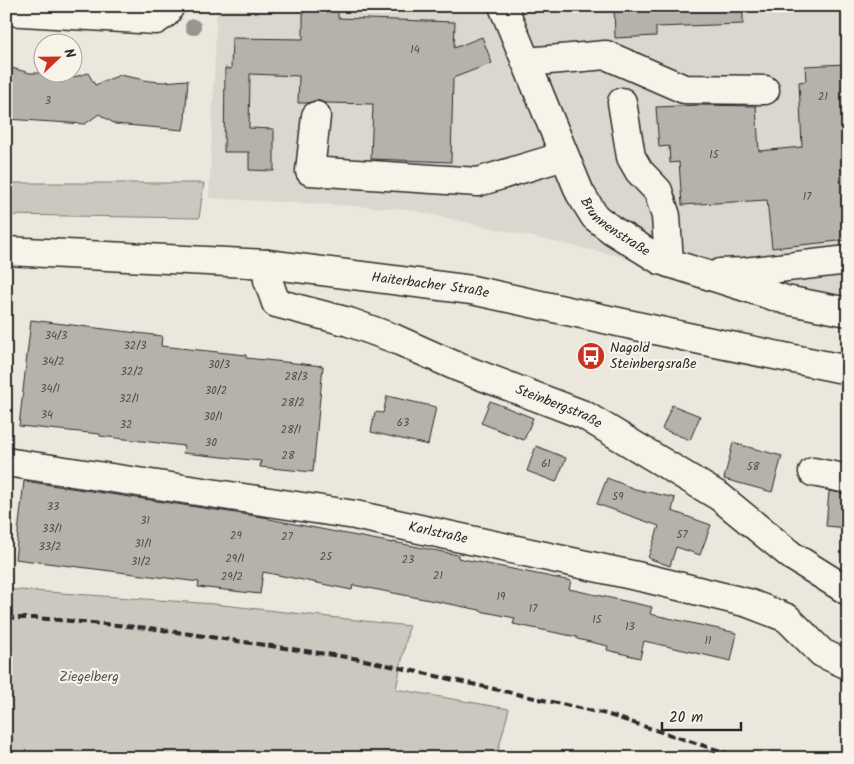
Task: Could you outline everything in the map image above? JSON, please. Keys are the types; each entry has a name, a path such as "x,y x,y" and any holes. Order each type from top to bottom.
{"street":[{"path":"17,9 156,20 166,13 170,6"},
{"name":"Brunnenstraße","path":"503,6 580,193 595,217 660,260 786,300 848,312"},
{"path":"526,62 606,55 684,89 765,90"},
{"path":"622,102 630,157 639,171 658,191 666,216 669,263"},
{"path":"316,116 310,171 478,182 564,156"},
{"name":"Haiterbacher Straße","path":"6,251 267,264 472,290 848,370"},
{"path":"702,274 744,272 848,260"},
{"name":"Steinbergstraße","path":"267,264 268,280 276,303 349,322 393,338 458,368 584,415 720,497 792,556 848,591"},
{"name":"Karlstraße","path":"6,462 355,515 650,579 748,603 787,618 822,653 848,664"},
{"path":"813,472 848,479"}],"shaded area":[{"path":"217,6 848,6 848,328 801,319 614,255 406,209 209,198"}],"green space":[{"path":"6,183 204,183 199,218 6,215"},
{"name":"Ziegelberg","path":"6,589 214,604 409,626 396,689 509,709 496,758 6,758"}],"building":[{"path":"303,6 338,6 338,18 455,22 454,48 482,37 492,63 453,78 451,162 371,159 373,104 325,103 317,100 308,103 298,103 299,76 250,74 249,128 274,129 274,171 249,170 249,152 224,152 225,68 231,69 232,38 303,39"},
{"path":"614,6 743,6 743,24 656,27 656,36 615,38"},
{"path":"845,64 848,126 848,240 772,248 767,200 682,205 679,162 670,163 669,146 659,147 656,107 700,105 756,106 759,151 802,147 799,82 806,81 805,66"},
{"path":"8,67 32,73 32,82 82,82 82,75 88,73 95,85 120,75 163,82 188,80 183,130 115,124 99,114 85,124 6,119"},
{"path":"31,320 162,336 161,346 323,366 313,472 260,467 261,461 183,453 184,446 100,436 100,434 19,426"},
{"path":"387,396 436,407 428,445 371,432 375,412 383,413"},
{"path":"490,401 533,418 524,440 481,423"},
{"path":"672,405 700,416 690,440 662,429"},
{"path":"733,443 782,456 772,492 724,479"},
{"path":"536,446 566,458 556,482 527,471"},
{"path":"607,478 635,489 675,498 672,511 711,525 700,555 676,547 670,566 648,558 659,526 597,504"},
{"path":"24,481 269,518 458,555 458,558 571,581 569,589 652,607 650,614 737,633 731,661 644,641 640,658 607,650 608,646 577,639 577,637 513,624 515,618 480,610 353,585 352,590 263,572 260,594 198,587 199,582 15,559"},
{"path":"829,491 848,494 848,528 826,526"}],"railway":[{"path":"6,618 37,618 149,628 360,659 606,714 742,758"}],"place":[{"name":"Nagold Steinbergsraße","path":"591,356"}]}
